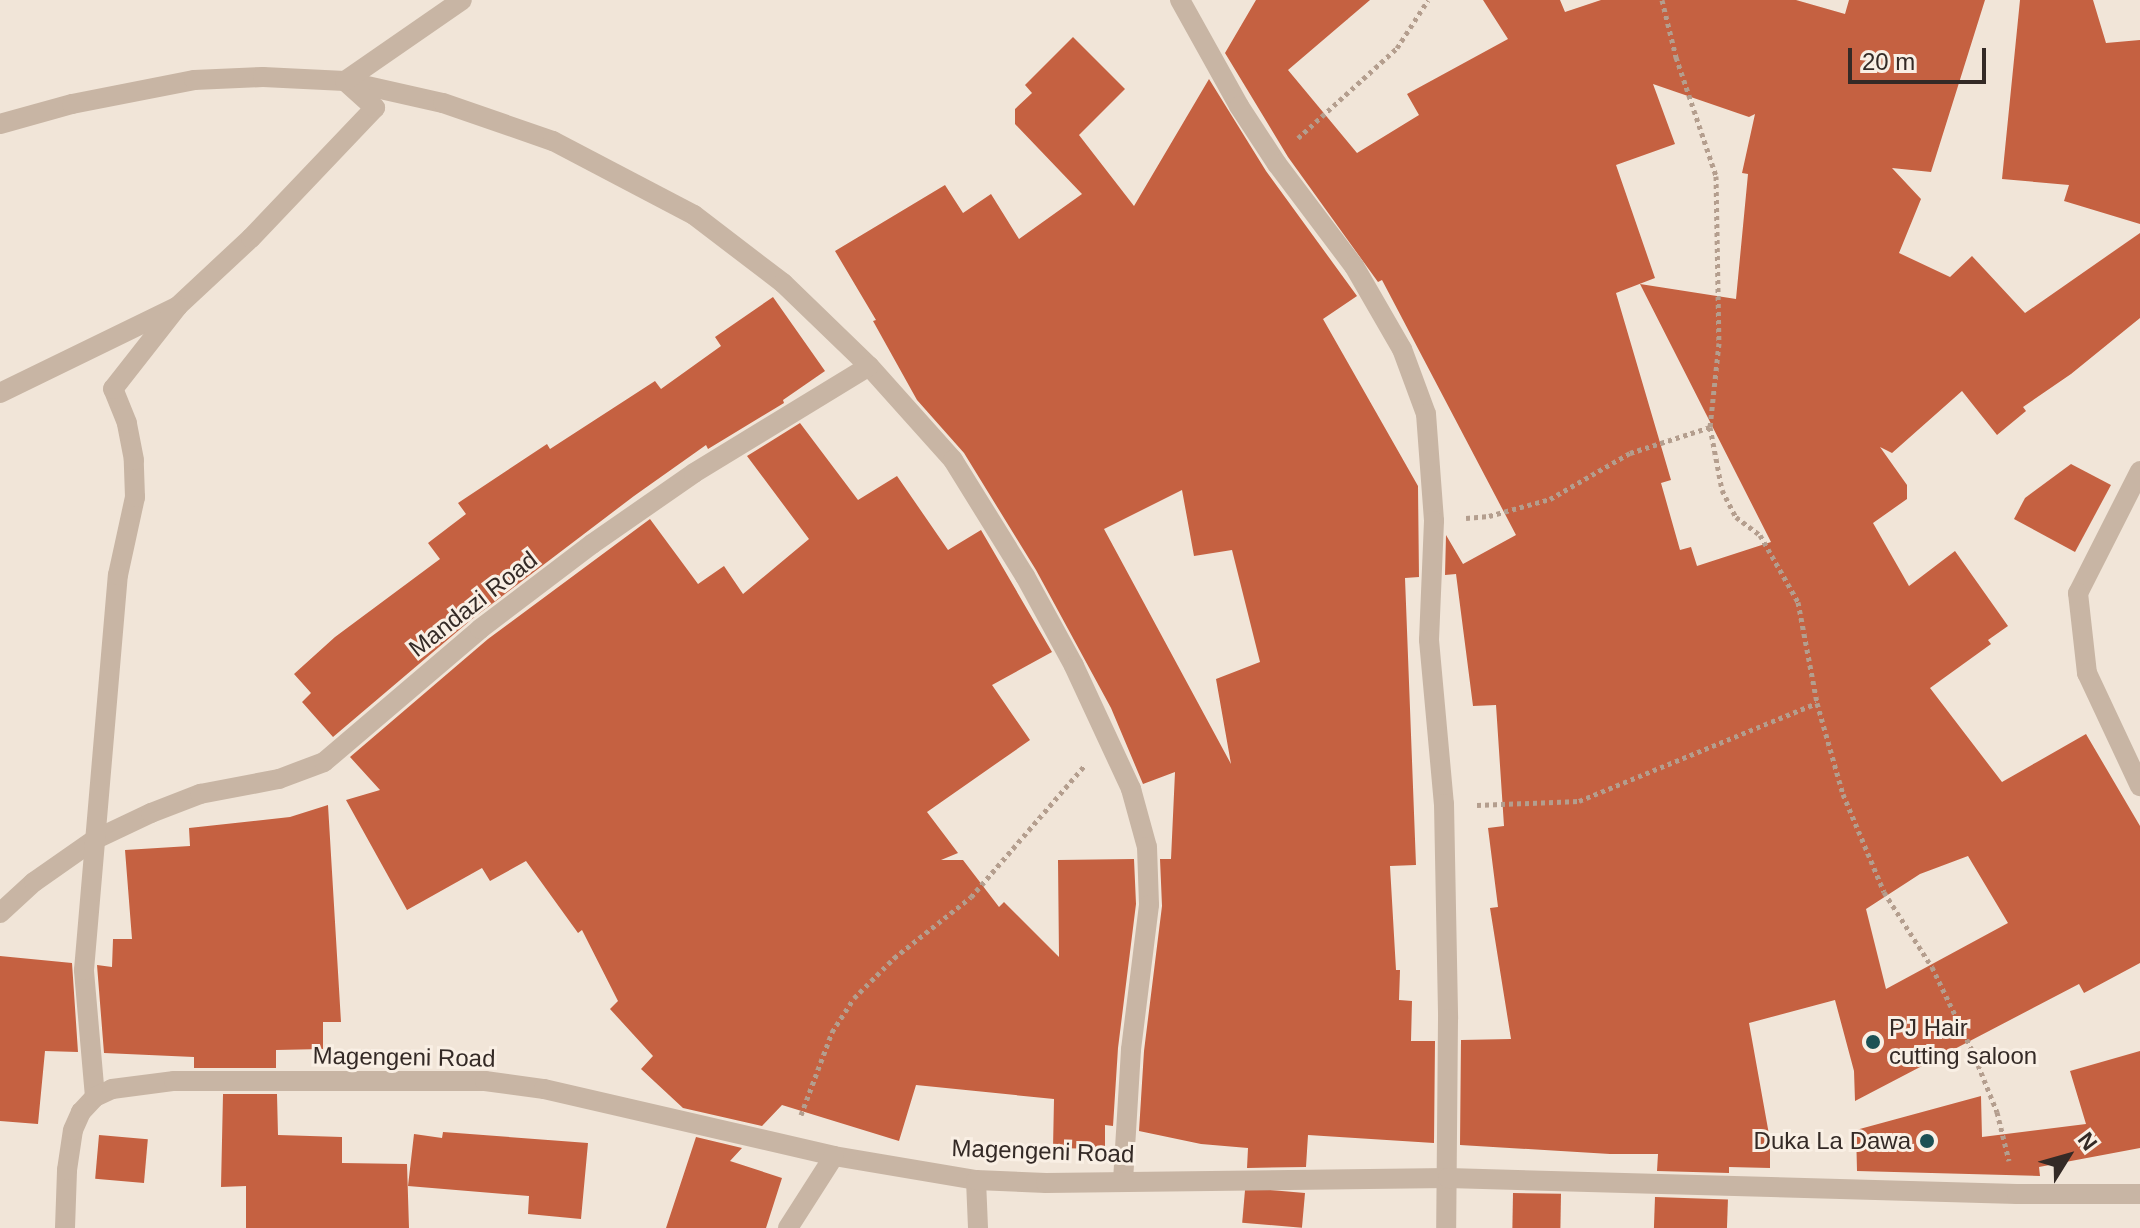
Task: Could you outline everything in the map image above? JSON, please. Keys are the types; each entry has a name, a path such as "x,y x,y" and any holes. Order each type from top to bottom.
{"street":[{"path":"345,81 462,0"},
{"path":"1180,0 1239,106 1277,164 1354,266 1402,349 1426,414 1434,521 1429,640 1444,804 1446,1228"},
{"path":"0,124 72,104 194,80 263,77 345,81 443,103 553,141 694,215 783,283 869,366 953,460 1025,576 1109,738 1131,789 1147,847 1149,905 1131,1050 1123,1181"},
{"path":"65,1228 73,1130 81,1112 95,1097 84,970 118,575 135,497 129,435 113,389 178,306 251,238 375,108 345,81"},
{"path":"0,393 178,306"},
{"name":"Mandazi Road","path":"0,913 34,882 94,840 200,794 279,779 324,762 480,629 592,544 694,473 869,366"},
{"path":"2140,471 2078,593 2087,673 2140,786"},
{"name":"Magengeni Road","path":"95,1097 129,1084 174,1081 485,1081 544,1089 834,1156 976,1180 1448,1178 2017,1194 2140,1194"},
{"path":"788,1228 834,1156"},
{"path":"976,1180 978,1228"}],"path":[{"path":"1277,164 1302,133 1397,48 1428,0"},
{"path":"1662,0 1676,57 1716,176 1719,343 1710,427 1722,490 1736,517 1760,535 1798,602 1817,703 1843,794 1884,892 1932,967 1972,1050 1997,1112 2017,1194"},
{"path":"1434,521 1489,516 1550,499 1630,453 1710,427"},
{"path":"1444,804 1579,801 1817,703"},
{"path":"791,1145 832,1032 854,998 894,958 971,897 1109,738"}],"building":[{"path":"1256,0 1370,0 1288,70 1357,153 1419,115 1407,94 1508,39 1483,0 1560,0 1565,12 1601,0 1796,0 1845,14 1849,0 1985,0 1931,172 1892,168 1921,199 1899,253 1950,277 1972,256 2025,313 2140,233 2140,318 2071,374 2023,407 2026,411 1997,435 1962,391 1892,453 1880,447 1907,485 1907,499 1873,523 1909,586 1955,551 2008,626 1988,640 1991,644 1930,688 2002,782 2086,734 2140,826 2140,963 2084,993 2079,984 1855,1101 1854,1071 1835,1000 1749,1023 1770,1140 1770,1168 1729,1167 1729,1173 1657,1171 1658,1154 1460,1145 1461,1040 1511,1039 1490,908 1498,907 1488,828 1504,826 1496,705 1473,706 1456,574 1445,575 1446,535 1463,564 1516,535 1382,280 1378,282 1288,157 1225,53","holes":["1653,84 1749,117 1755,114 1742,173 1748,174 1736,299 1640,284 1771,542 1697,566 1691,547 1680,550 1661,483 1671,480 1616,293 1655,278 1616,165 1675,144","1968,856 2008,923 1886,989 1866,909 1920,874"]},
{"path":"2020,0 2093,0 2106,43 2140,40 2140,224 2064,201 2069,185 2002,179"},
{"path":"1073,37 1125,89 1079,135 1134,206 1209,79 1266,171 1357,296 1323,319 1418,486 1419,577 1405,578 1416,865 1390,866 1396,970 1400,970 1399,1000 1412,1001 1411,1041 1435,1041 1434,1143 1308,1135 1306,1167 1247,1168 1248,1148 1201,1144 1139,1131 1144,1051 1162,906 1160,859 1171,859 1175,772 1143,784 1111,708 1036,570 964,453 917,400 873,321 876,320 835,251 945,185 963,213 991,194 1019,239 1082,194 1015,124 1015,109 1032,93 1025,85","holes":["1182,490 1194,556 1232,550 1260,662 1216,679 1231,764 1104,529"]},
{"path":"773,297 825,371 783,400 784,403 708,449 706,445 634,496 472,619 333,737 302,702 311,693 294,674 335,637 440,559 428,543 466,514 458,503 547,444 550,449 655,381 661,389 721,346 715,337"},
{"path":"800,423 858,500 897,476 948,550 981,530 1052,652 992,685 1030,740 927,812 958,853 941,860 963,860 999,907 1004,902 1059,957 1058,860 1134,859 1136,904 1118,1048 1113,1126 1105,1125 1105,1149 1053,1148 1054,1099 916,1085 899,1141 782,1105 762,1126 683,1108 641,1069 653,1056 610,1009 618,1001 582,930 578,933 526,861 490,881 482,868 407,910 346,800 380,790 350,757 488,639 650,519 698,584 724,566 743,594 809,539 747,456"},
{"path":"2071,464 2111,485 2075,552 2014,519 2025,498"},
{"path":"328,805 341,1022 323,1022 323,1049 276,1050 276,1068 194,1068 194,1057 104,1053 97,965 112,967 113,939 132,939 125,850 190,846 189,828 290,817"},
{"path":"0,956 72,963 78,1052 45,1051 38,1124 0,1121"},
{"path":"2140,1051 2140,1148 2039,1167 2040,1176 1857,1171 1856,1130 1981,1096 1982,1137 2086,1124 2070,1071"},
{"path":"223,1094 277,1094 278,1135 342,1137 342,1163 407,1164 409,1228 246,1228 246,1186 221,1187"},
{"path":"443,1132 588,1143 581,1219 528,1214 529,1196 408,1186 414,1134 442,1138"},
{"path":"99,1135 148,1139 144,1183 95,1179"},
{"path":"696,1137 742,1148 730,1161 782,1178 766,1228 666,1228"},
{"path":"1245,1188 1305,1193 1302,1228 1242,1223"},
{"path":"1513,1193 1561,1194 1560,1228 1512,1228"},
{"path":"1655,1197 1728,1200 1727,1228 1654,1228"}],"place":[{"name":"PJ Hair cutting saloon","path":"1873,1042"},
{"name":"Duka La Dawa","path":"1927,1141"}]}
